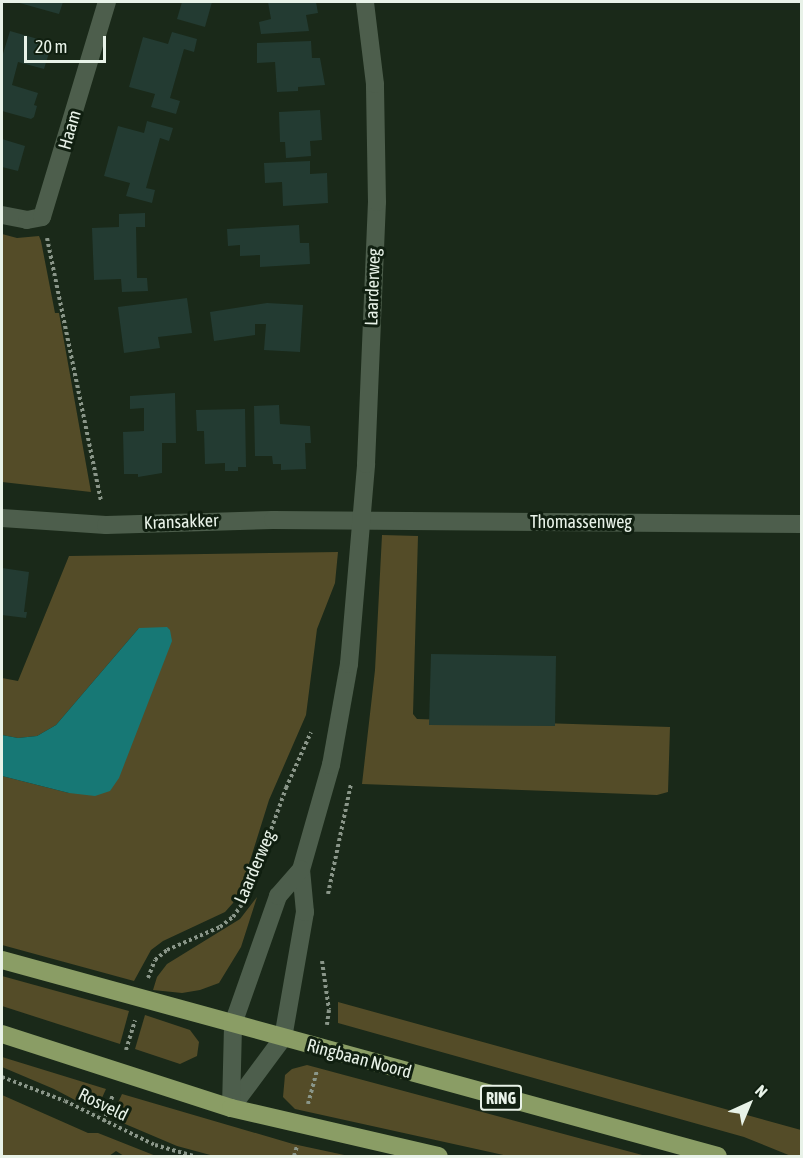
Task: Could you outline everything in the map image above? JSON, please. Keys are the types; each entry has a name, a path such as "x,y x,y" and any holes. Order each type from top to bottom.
{"main road":[{"name":"Ringbaan Noord","path":"2,960 718,1156"},
{"path":"2,1034 231,1108 439,1156"}],"street":[{"name":"Haam","path":"42,217 107,2"},
{"name":"Laarderweg","path":"231,1108 283,1038 305,912 301,870 331,765 349,664 366,464 377,202 375,84 365,2"},
{"path":"2,214 27,220 42,217"},
{"name":"Kransakker","path":"2,518 106,525 188,521 360,521"},
{"name":"Thomassenweg","path":"360,521 801,524"},
{"name":"Laarderweg","path":"231,1108 233,1024 278,896 301,870"}],"path":[{"path":"42,217 106,525"},
{"name":"Laarderweg","path":"104,1122 155,960 167,950 220,927 233,917 247,897 286,788 315,725"},
{"path":"327,899 353,773"},
{"path":"294,1156 323,1049 329,1010 321,954"},
{"name":"Rosveld","path":"2,1077 65,1101 104,1122 155,1144 193,1156"}],"shaded area":[{"path":"2,234 17,238 39,236 41,241 55,313 59,313 91,492 2,482"},
{"path":"382,535 418,536 413,714 417,719 670,727 668,792 657,795 362,784 375,670"},
{"path":"338,552 335,583 317,629 306,715 269,800 244,880 233,903 225,912 163,941 151,950 134,981 2,945 2,776 69,793 139,628 56,725 37,736 18,738 2,735 2,678 18,681 69,556"},
{"path":"257,897 241,947 219,983 200,990 182,993 153,990 157,977 167,964 240,919"},
{"path":"2,976 129,1011 120,1044 2,1006"},
{"path":"338,1002 801,1130 801,1156 791,1156 744,1137 338,1023"},
{"path":"145,1015 190,1030 199,1042 197,1056 180,1064 135,1049"},
{"path":"2,1057 106,1089 96,1111 54,1089 2,1067"},
{"path":"307,1065 646,1156 508,1156 295,1109 283,1097 285,1075 292,1069"},
{"path":"122,1094 293,1144 349,1156 214,1156 177,1146 111,1118"},
{"path":"2,1095 88,1133 98,1133 156,1156 124,1156 116,1151 109,1156 2,1156"}],"water":[{"path":"167,627 170,630 172,641 119,778 110,791 95,796 69,793 2,776 2,735 18,738 37,736 56,725 139,628"}],"building":[{"path":"16,2 63,2 59,14"},
{"path":"182,2 212,2 205,27 177,19"},
{"path":"268,2 316,2 318,13 306,15 309,31 261,34 259,22 271,19"},
{"path":"10,31 52,43 44,69 18,62 12,85 38,93 34,105 37,106 34,117 31,119 2,111 2,57"},
{"path":"172,32 197,39 194,52 184,49 170,98 180,101 176,114 151,107 155,94 129,87 143,37 168,44"},
{"path":"311,41 312,58 320,58 325,85 298,87 298,91 277,92 275,62 257,63 257,43"},
{"path":"320,110 322,140 310,141 311,156 286,158 285,142 280,142 279,112"},
{"path":"147,121 173,128 169,141 160,138 146,188 155,190 152,203 126,196 130,183 104,176 118,126 144,133"},
{"path":"2,139 25,146 18,171 2,167"},
{"path":"310,161 310,174 327,173 328,203 283,206 282,182 265,183 264,163"},
{"path":"145,213 145,227 136,227 137,278 147,278 148,291 122,292 121,279 94,280 92,228 119,227 119,214"},
{"path":"299,225 300,243 309,243 310,264 260,267 260,255 240,256 240,245 228,246 227,229"},
{"path":"187,298 192,333 158,337 160,348 124,353 118,307"},
{"path":"267,303 303,305 300,352 264,350 266,324 255,324 255,335 214,341 210,312"},
{"path":"175,393 176,443 162,443 162,473 138,477 138,474 124,474 123,432 144,431 144,408 130,409 130,396"},
{"path":"279,405 280,424 310,426 311,443 305,443 306,469 281,470 281,464 273,464 272,456 255,456 254,406"},
{"path":"245,409 246,467 238,467 238,471 225,471 225,463 205,464 204,431 197,431 196,410"},
{"path":"2,568 29,572 24,612 27,612 26,618 2,615"},
{"path":"431,654 556,656 555,726 429,725"}]}
